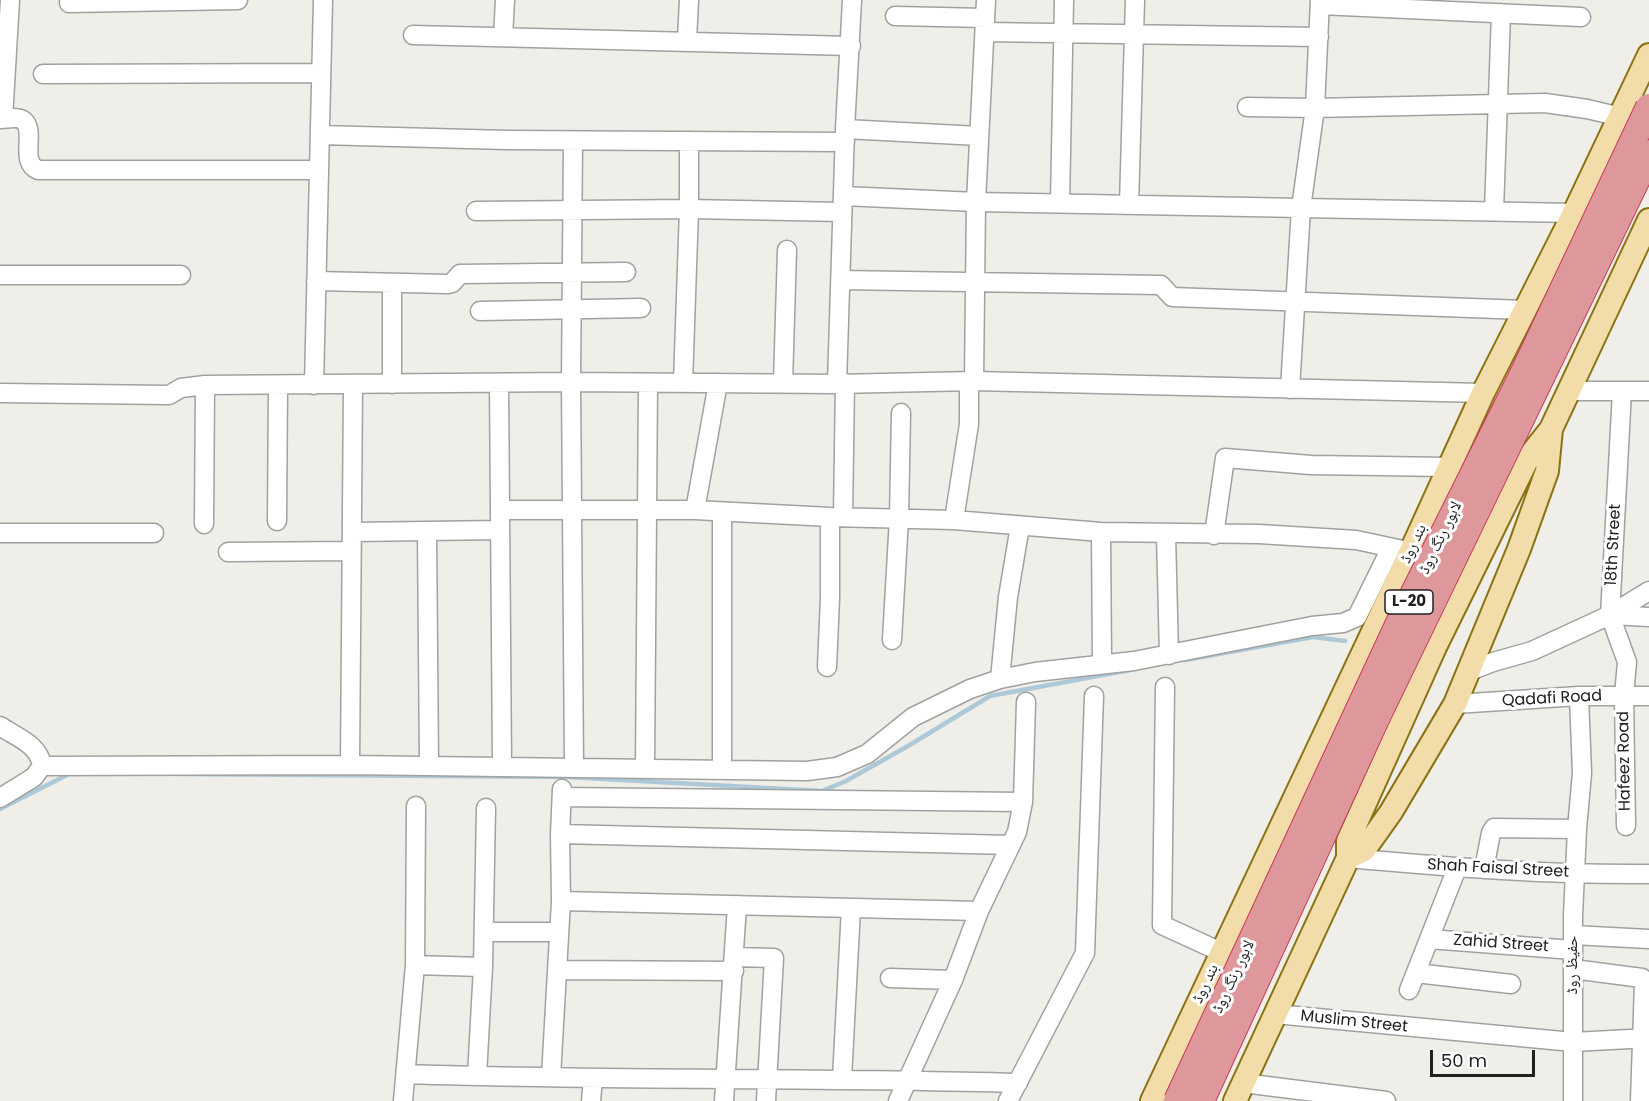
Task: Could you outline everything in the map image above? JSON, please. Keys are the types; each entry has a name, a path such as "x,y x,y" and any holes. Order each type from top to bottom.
{"highway":[{"name":"لاہور رنگ روڈ","path":"1177,1101 1394,633 1523,374 1649,107"},
{"name":"لاہور رنگ روڈ","path":"1201,1101 1381,709 1649,154"}],"main road":[{"name":"بند روڈ","path":"1152,1101 1257,878 1401,550 1448,467 1621,117 1649,55"},
{"path":"1239,1092 1348,858 1348,841 1435,647 1528,458 1551,429 1649,220"},
{"path":"1348,858 1364,850 1391,812 1455,704 1519,549 1547,471 1551,429"}],"street":[{"path":"10,0 1,119 24,121 27,126 30,163 33,168 38,170 319,170"},
{"path":"69,3 238,0"},
{"path":"314,385 323,0"},
{"path":"502,37 505,0"},
{"path":"687,40 689,0"},
{"path":"827,667 837,517 841,383 840,280 852,0"},
{"path":"954,520 969,424 976,202 986,0"},
{"path":"1060,203 1064,0"},
{"path":"1128,204 1135,0"},
{"path":"1290,389 1301,208 1315,108 1320,2 1581,18"},
{"path":"1494,211 1501,13"},
{"path":"895,16 1064,33 1319,37"},
{"path":"413,35 630,42 687,40 851,46"},
{"path":"43,74 321,73"},
{"path":"1248,106 1315,108 1545,103 1621,117"},
{"path":"320,135 573,141 979,136"},
{"path":"573,141 571,382 574,767"},
{"path":"683,383 689,209 688,141"},
{"path":"476,211 689,209 976,202 1574,213"},
{"path":"783,383 787,250"},
{"path":"316,281 448,284 460,274 626,272"},
{"path":"0,275 181,275"},
{"path":"840,280 1161,285 1172,297 1525,310"},
{"path":"392,283 392,384"},
{"path":"480,311 641,308"},
{"path":"0,393 169,395 181,388 205,386 353,384 971,381 1484,393"},
{"path":"499,383 502,766"},
{"path":"645,768 648,383"},
{"path":"695,510 717,383"},
{"path":"350,765 353,384"},
{"path":"277,521 278,385"},
{"path":"204,524 205,386"},
{"path":"1569,391 1649,391"},
{"name":"18th Street","path":"1622,391 1610,615 1627,662 1624,696"},
{"path":"892,640 901,413"},
{"path":"1214,535 1225,458 1311,465 1448,467"},
{"path":"42,765 429,765 807,771 837,767 867,754 913,717 970,690 1000,680 1035,672 1134,661 1218,643 1343,622 1357,616 1401,550 1356,540 1259,534 1101,532 954,520 723,513 695,510 500,510"},
{"path":"722,769 723,513"},
{"path":"1000,680 1006,608 1020,526"},
{"path":"352,532 500,530"},
{"path":"0,533 154,532"},
{"path":"427,532 429,765"},
{"path":"1101,532 1102,663"},
{"path":"1166,534 1169,654"},
{"path":"228,552 351,551"},
{"path":"1467,672 1532,651 1610,615 1649,591"},
{"path":"1610,615 1649,617"},
{"path":"1165,687 1162,925 1221,952"},
{"path":"1008,1101 1085,952 1094,696"},
{"path":"1484,870 1494,828 1577,829 1582,773 1579,696"},
{"name":"Qadafi Road","path":"1455,704 1579,696 1649,696"},
{"name":"Hafeez Road","path":"1624,696 1626,826"},
{"path":"898,1101 953,980 979,911 1017,832 1023,802 1026,702"},
{"path":"0,726 36,749 41,756 42,765 34,777 0,798"},
{"path":"551,1077 561,901 562,793 1023,802"},
{"path":"403,1101 416,965 416,806"},
{"path":"477,1076 483,967 486,808"},
{"name":"حفیظ روڈ","path":"1574,1101 1573,942 1577,829"},
{"path":"560,834 1011,845"},
{"name":"Shah Faisal Street","path":"1348,858 1484,870 1649,874"},
{"path":"1457,868 1413,981 1511,984"},
{"path":"1257,878 1324,910"},
{"path":"561,901 979,911"},
{"path":"724,1101 737,905"},
{"path":"842,1079 851,908"},
{"path":"484,932 559,932"},
{"name":"Zahid Street","path":"1429,939 1573,942 1649,939"},
{"path":"558,970 734,964 774,958 766,1101"},
{"path":"416,965 483,967"},
{"path":"1573,969 1642,978 1646,1038 1640,1101"},
{"path":"890,978 953,980"},
{"name":"Muslim Street","path":"1275,1014 1573,1042 1646,1038"},
{"path":"406,1074 1018,1083"},
{"path":"591,1101 593,1078"},
{"path":"1239,1092 1386,1101"}],"waterway":[{"path":"1185,660 1313,637 1345,641"},
{"path":"179,774 567,777 822,791 846,781 908,746 990,696 1130,670"},
{"path":"0,809 69,774"}]}
